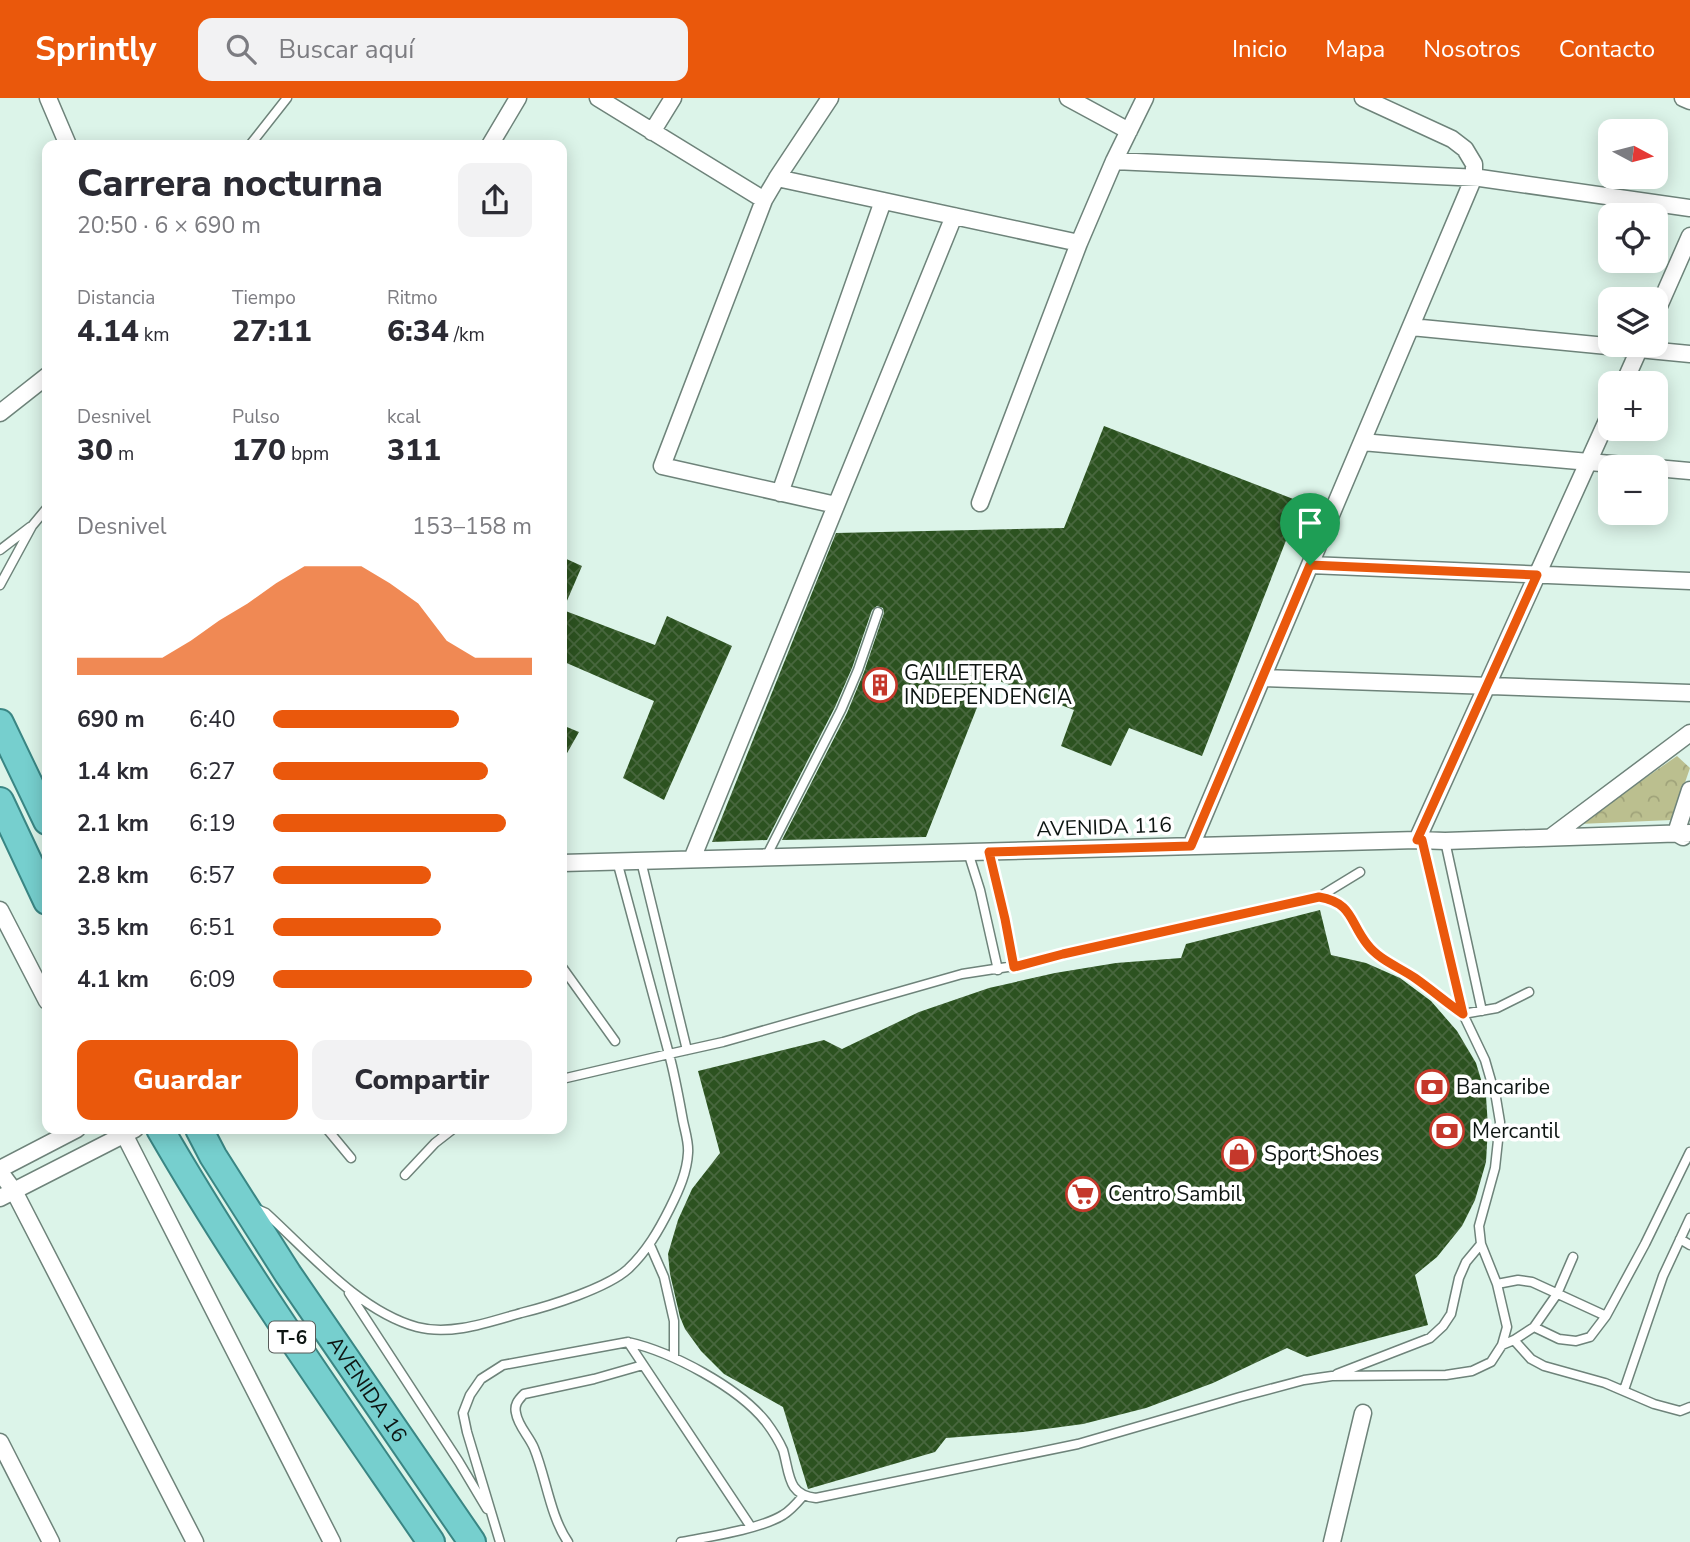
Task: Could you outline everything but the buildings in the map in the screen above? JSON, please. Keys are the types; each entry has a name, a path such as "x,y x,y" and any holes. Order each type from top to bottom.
{"highway":[{"path":"0,723 42,811"},
{"path":"0,801 42,890"},
{"name":"AVENIDA 16","path":"163,1134 201,1200 431,1542"},
{"name":"AVENIDA 16","path":"202,1134 288,1274 472,1542"},
{"path":"213,1156 214,1134"}],"street":[{"path":"48,98 66,140"},
{"path":"492,140 518,98"},
{"path":"598,98 764,200"},
{"path":"652,132 673,98"},
{"path":"830,98 764,200 662,466 836,505"},
{"path":"1068,98 1129,131"},
{"path":"980,503 1079,243 1114,161 1145,98"},
{"path":"1191,846 1474,177 1474,164 1465,149 1452,139 1363,98"},
{"path":"1683,98 1690,101"},
{"path":"1114,161 1474,177 1690,208"},
{"path":"777,178 1079,243"},
{"path":"780,493 883,201"},
{"path":"692,859 954,216"},
{"path":"1667,287 1690,236"},
{"path":"1411,327 1598,343"},
{"path":"1668,351 1690,354"},
{"path":"0,413 42,380"},
{"path":"1419,840 1598,440"},
{"path":"1362,442 1598,463"},
{"path":"1668,469 1690,471"},
{"path":"1310,565 1690,582"},
{"path":"1262,678 1690,694"},
{"path":"1551,837 1690,733"},
{"path":"1685,836 1690,790"},
{"name":"AVENIDA 116","path":"567,863 1419,840 1685,836"},
{"path":"0,909 42,991"},
{"path":"67,1134 0,1170 7,1194 195,1542"},
{"path":"7,1194 124,1134"},
{"path":"131,1134 332,1542"},
{"path":"1332,1542 1363,1413"},
{"path":"0,1443 51,1542"}],"lane":[{"path":"254,140 287,98"},
{"path":"0,584 32,526 42,514"},
{"path":"0,550 32,526"},
{"path":"766,857 841,710 878,611"},
{"path":"500,1542 463,1413 470,1395 481,1378 503,1365 628,1342 648,1346 674,1357 749,1404 766,1422 782,1447 795,1489 803,1496 816,1498 1078,1444 1304,1380 1332,1376 1446,1375 1472,1371 1491,1362 1502,1345 1507,1326 1497,1284 1481,1244 1479,1226 1495,1168 1500,1122 1485,1060 1463,1014 1419,840"},
{"path":"1445,841 1482,1011"},
{"path":"968,852 980,890 998,970"},
{"path":"989,852 1014,967"},
{"path":"242,1202 266,1213 359,1298 392,1318 420,1328 447,1330 478,1325 556,1303 614,1279 628,1269 658,1233 684,1176 689,1151 669,1054 617,861"},
{"path":"641,861 687,1050"},
{"path":"567,1078 723,1042 962,974 1014,967 1319,897 1360,873"},
{"path":"1319,897 1333,900 1343,906 1366,943 1378,956 1416,979 1463,1014 1497,1008 1529,992"},
{"path":"567,974 615,1041"},
{"path":"331,1134 351,1158"},
{"path":"405,1175 447,1134"},
{"path":"1534,1327 1559,1339 1576,1341 1590,1337 1606,1316 1645,1244 1690,1152"},
{"path":"1624,1390 1663,1276 1690,1218"},
{"path":"1680,1239 1690,1245"},
{"path":"1332,1376 1430,1338 1451,1314 1462,1270 1481,1244"},
{"path":"650,1245 664,1277 674,1321 674,1357"},
{"path":"1502,1345 1534,1327 1557,1294 1573,1257"},
{"path":"1497,1284 1518,1280 1532,1282 1606,1316"},
{"path":"346,1287 494,1521"},
{"path":"1514,1340 1531,1359 1544,1366 1605,1383 1654,1404 1681,1411 1690,1407"},
{"path":"628,1342 751,1527"},
{"path":"568,1542 533,1446 517,1420 517,1401 524,1394 643,1365"},
{"path":"681,1542 774,1520 785,1514 803,1496"}],"green space":[{"path":"1677,756 1690,768 1672,820 1579,824"}],"place":[{"name":"GALLETERA INDEPENDENCIA","path":"880,685"},
{"name":"Bancaribe","path":"1432,1087"},
{"name":"Mercantil","path":"1447,1131"},
{"name":"Sport Shoes","path":"1239,1154"},
{"name":"Centro Sambil","path":"1083,1194"}],"route":[{"path":"1310,565 1537,575 1417,840 1422,840 1463,1014 1416,979 1378,956 1366,943 1343,906 1333,900 1319,897 1014,967 989,852 1191,846 1310,565"}]}
